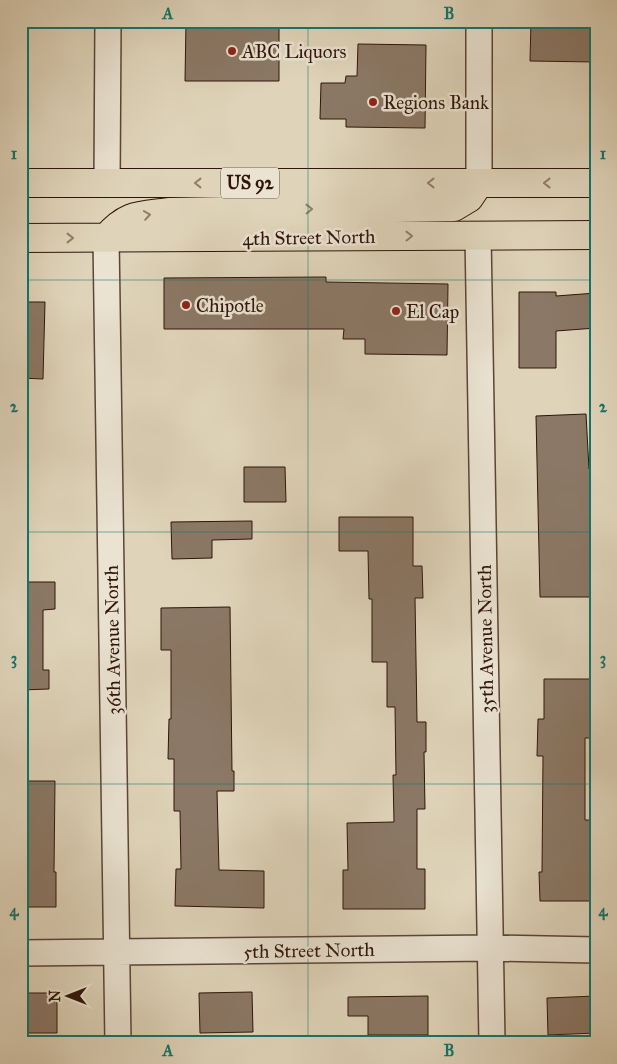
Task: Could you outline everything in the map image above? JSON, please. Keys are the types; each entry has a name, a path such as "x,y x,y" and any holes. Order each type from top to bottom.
{"main road":[{"name":"US 92","path":"21,183 596,183"},
{"path":"106,238 118,224 132,217 170,212 454,206 469,198 479,183"},
{"name":"4th Street North","path":"21,238 596,235"}],"street":[{"path":"108,21 108,183"},
{"path":"479,21 479,183"},
{"name":"35th Avenue North","path":"478,235 492,1043"},
{"name":"36th Avenue North","path":"106,238 118,1043"},
{"name":"5th Street North","path":"21,953 490,948 596,950"}],"building":[{"name":"ABC Liquors","path":"186,21 279,21 279,81 185,81"},
{"path":"531,21 596,21 596,62 530,61"},
{"name":"Regions Bank","path":"358,44 426,45 425,128 346,127 346,119 320,119 321,83 345,83 346,76 357,76"},
{"path":"326,277 326,282 448,284 447,355 365,354 365,339 343,339 344,329 164,329 164,278"},
{"path":"519,292 556,292 556,296 596,293 596,328 556,331 556,368 519,368"},
{"path":"21,302 45,302 43,379 21,378"},
{"path":"586,414 589,469 593,469 594,490 596,490 596,555 593,555 593,597 540,597 536,416"},
{"path":"244,467 285,467 286,502 244,502"},
{"path":"339,517 413,517 413,566 422,566 423,598 415,598 417,722 426,722 426,752 424,752 425,809 417,809 417,869 425,869 425,909 343,909 343,870 348,870 347,823 394,822 393,775 396,775 395,707 387,707 387,662 372,662 372,599 369,599 368,551 339,551"},
{"path":"252,521 252,539 212,540 212,558 172,559 171,522"},
{"path":"21,582 55,582 55,609 43,610 43,670 49,670 49,689 21,690"},
{"path":"230,607 232,771 234,771 234,791 217,791 219,870 264,871 264,908 175,906 176,869 181,869 180,811 174,811 174,759 168,759 169,719 171,719 171,650 161,650 161,608"},
{"path":"544,679 594,679 594,738 585,738 585,820 591,820 592,872 596,872 596,901 540,901 539,872 542,872 543,756 537,756 538,719 544,719"},
{"path":"21,781 55,781 54,872 56,872 56,907 21,907"},
{"path":"252,992 253,1032 200,1033 199,993"},
{"path":"21,993 57,993 57,1033 21,1033"},
{"path":"428,996 428,1035 368,1035 368,1016 348,1016 348,997"},
{"path":"596,996 596,1033 548,1035 547,998"}],"place":[{"name":"ABC Liquors","path":"232,51"},
{"name":"Regions Bank","path":"373,102"},
{"name":"Chipotle","path":"186,305"},
{"name":"El Cap","path":"396,311"}]}
